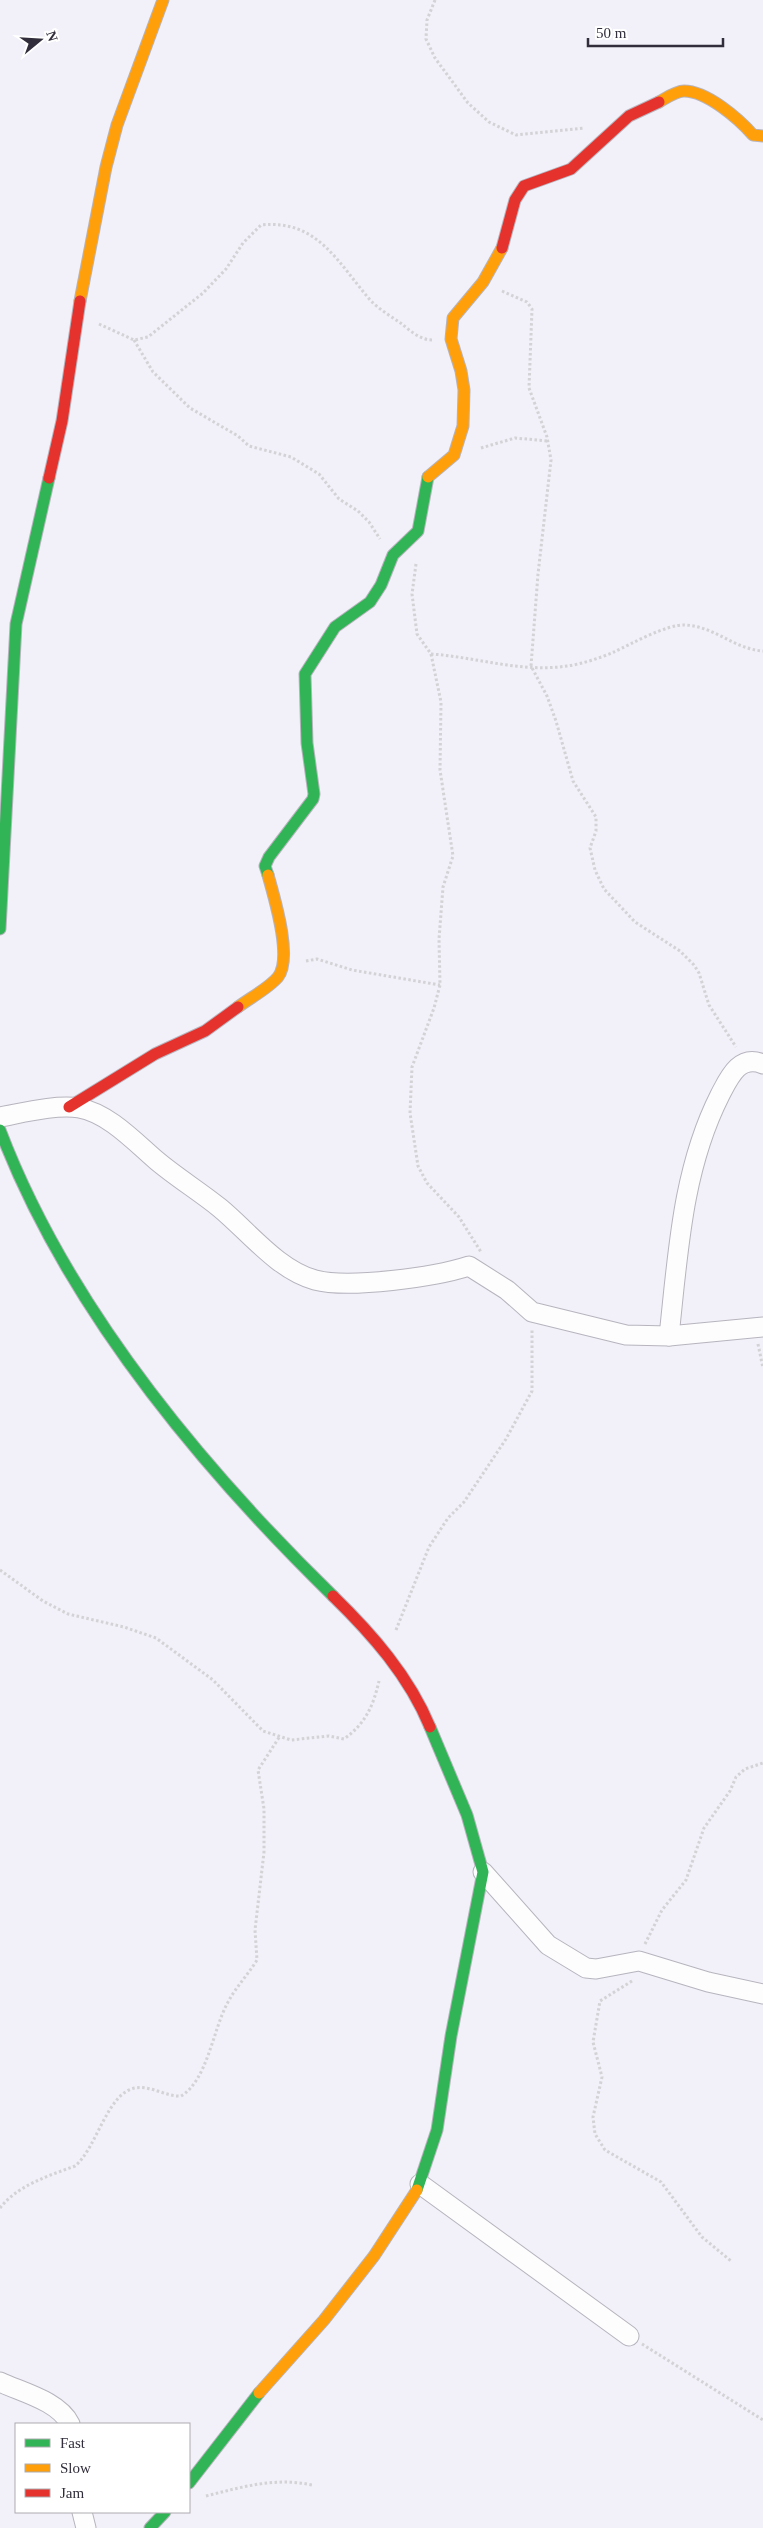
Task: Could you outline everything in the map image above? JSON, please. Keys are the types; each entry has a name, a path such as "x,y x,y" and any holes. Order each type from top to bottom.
{"street":[{"path":"0,929 16,624 62,421 78,313 106,167 117,125 163,0"},
{"path":"69,1107 155,1054 205,1031 279,976 284,957 280,918 265,866 279,843 313,800 314,794 307,743 305,674 335,626 370,602 381,585 393,555 418,531 426,478 454,455 460,440 464,400 461,372 449,337 452,318 483,282 503,246 515,200 524,186 571,168 629,116 678,92 686,91 699,95 736,116 753,136 763,136"},
{"path":"669,1336 678,1248 688,1180 708,1118 732,1070 754,1063"},
{"path":"0,1117 69,1107 86,1110 112,1123 162,1165 218,1207 288,1268 314,1279 337,1284 432,1275 467,1266 486,1275 532,1312 626,1335 669,1336 759,1328"},
{"path":"0,1130 17,1175 50,1239 92,1309 162,1406 198,1452 279,1543 359,1620 386,1652 422,1707 467,1815 483,1872 473,1932 451,2036 437,2130 420,2184 403,2214 379,2249 324,2320 263,2388 190,2482"},
{"path":"483,1872 548,1944 586,1968 596,1969 648,1964 708,1982 763,1994"},
{"path":"420,2184 629,2336"},
{"path":"0,2382 45,2402 61,2413 69,2423"},
{"path":"82,2513 86,2528"},
{"path":"150,2528 164,2513"}],"path":[{"path":"435,0 427,20 426,39 435,58 468,103 489,122 516,135 592,127"},
{"path":"134,340 148,337 183,310 226,269 243,243 261,225 275,223 296,227 314,237 336,256 373,302 406,328 426,340 441,340 449,337"},
{"path":"483,282 527,302 532,309 529,388 548,441 551,460 538,574 531,666 550,704 573,781 596,817 596,831 590,848 594,864 604,889 634,922 680,952 694,965 699,973 709,1005 754,1063"},
{"path":"78,313 134,340 153,372 190,408 238,436 249,446 291,457 319,474 339,499 358,511 369,522 393,555"},
{"path":"454,455 515,438 548,441"},
{"path":"416,561 412,594 417,634 431,654 441,702 440,770 453,856 443,887 439,939 440,985 434,1008 412,1066 409,1099 413,1144 418,1166 426,1183 459,1217 473,1238 479,1248 486,1275"},
{"path":"431,654 462,656 511,667 566,666 611,653 650,635 682,625 705,627 750,650 763,651"},
{"path":"304,962 317,959 352,970 440,985"},
{"path":"0,1570 43,1601 68,1614 124,1627 156,1638 213,1680 263,1731 291,1740 329,1736 344,1739 356,1731 373,1705 386,1652 429,1547 496,1455 532,1391 532,1312"},
{"path":"759,1328 763,1368"},
{"path":"0,2208 8,2197 18,2190 75,2166 82,2160 93,2144 111,2106 125,2092 135,2088 147,2088 181,2096 187,2091 203,2068 225,2007 236,1988 257,1960 255,1930 264,1852 264,1809 258,1770 280,1736"},
{"path":"731,2261 702,2236 662,2182 605,2150 594,2134 593,2117 602,2077 593,2042 600,2001 606,1995 623,1988 648,1964 650,1931 686,1880 704,1828 730,1791 736,1777 745,1769 763,1763"},
{"path":"629,2336 763,2420"},
{"path":"197,2498 262,2483 293,2481 312,2485"}],"traffic: fast":[{"path":"268,875 265,866 269,857 313,799 314,794 307,743 305,674 335,627 370,602 381,585 393,555 418,531 428,477"},
{"path":"0,929 16,624 49,478"},
{"path":"0,1130 28,1195 61,1259 99,1320 141,1380 234,1493 333,1596"},
{"path":"417,2190 437,2130 451,2036 483,1872 467,1815 430,1727"},
{"path":"190,2482 259,2393"},
{"path":"150,2528 164,2513"}],"traffic: slow":[{"path":"80,301 106,167 117,125 163,0"},
{"path":"659,102 678,92 693,92 722,107 740,121 753,135 763,136"},
{"path":"428,477 454,455 463,426 464,390 461,371 451,339 453,318 483,282 502,248"},
{"path":"238,1007 265,989 278,977 282,968 284,956 281,927 268,875"},
{"path":"259,2393 324,2320 374,2256 417,2190"}],"traffic: jam":[{"path":"502,248 515,200 524,186 571,169 629,116 659,102"},
{"path":"49,478 62,421 80,301"},
{"path":"69,1107 155,1054 205,1031 238,1007"},
{"path":"333,1596 362,1625 400,1673 430,1727"}]}
